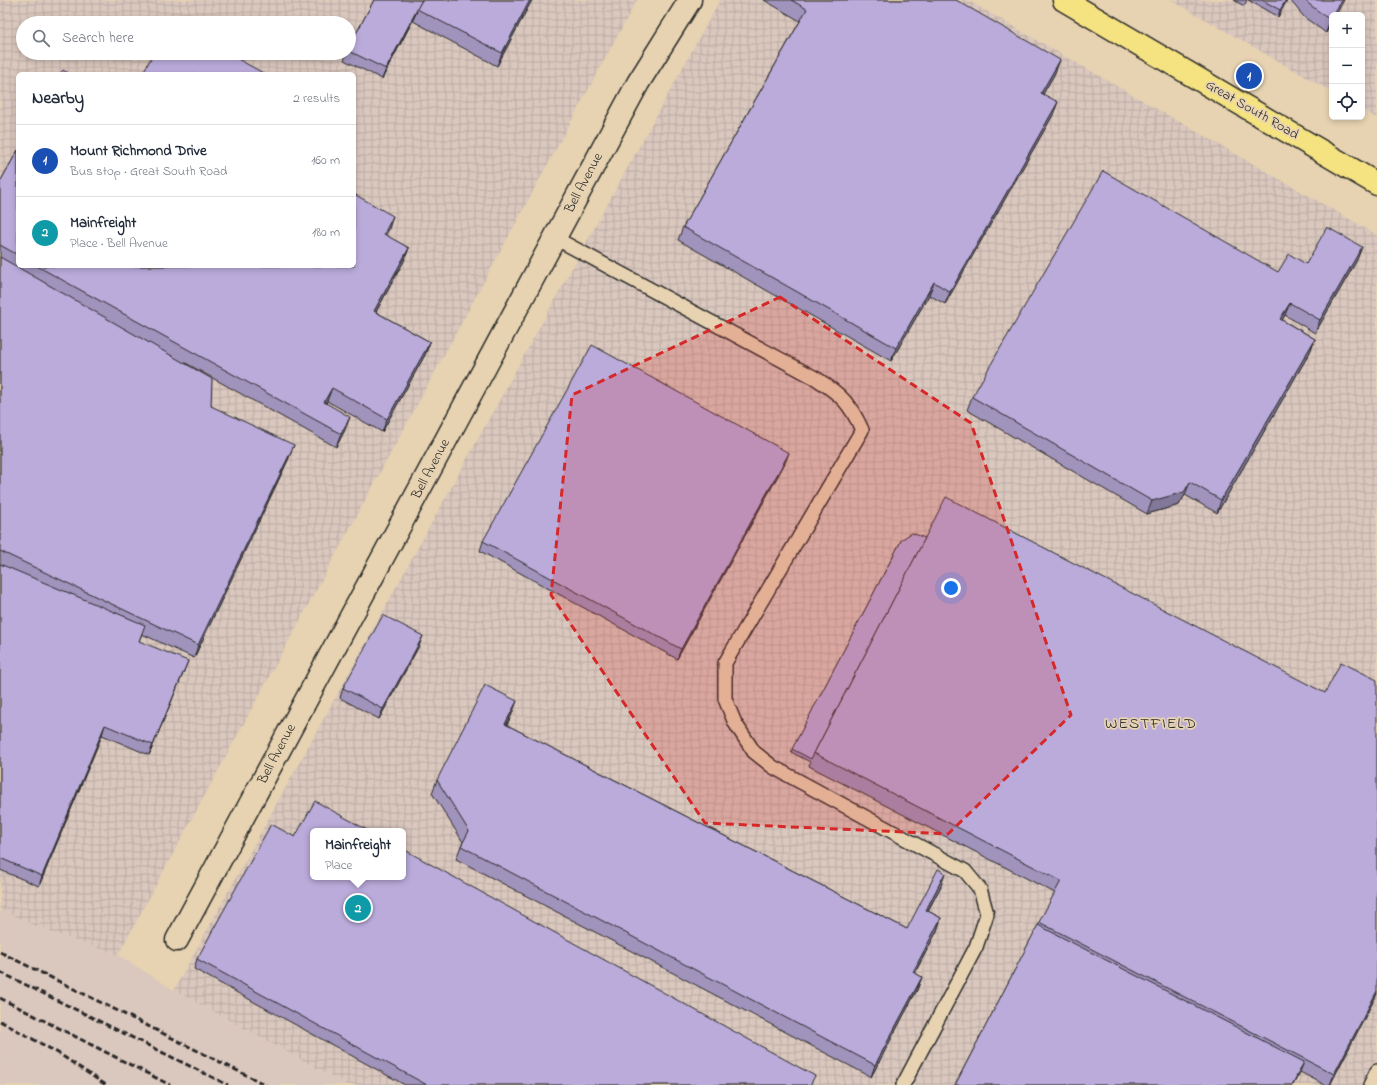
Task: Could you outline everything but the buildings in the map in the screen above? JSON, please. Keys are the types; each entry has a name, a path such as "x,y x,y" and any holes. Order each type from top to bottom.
{"main road":[{"name":"Great South Road","path":"1064,0 1377,184"}],"street":[{"name":"Bell Avenue","path":"176,940 638,83 690,0"}],"lane":[{"path":"555,238 817,379 838,393 853,410 862,430 725,663 725,699 735,723 754,752 764,760 795,779 965,871 980,889 987,914 976,947 903,1085"},
{"path":"1370,1085 1377,1071"}],"highlighted area":[{"path":"780,297 971,423 1071,715 948,834 705,823 551,595 572,395"}],"shaded area":[{"path":"0,0 637,0 118,955 39,928 0,909"},
{"path":"720,0 967,0 1377,235 1377,1085 347,1085 174,990"},
{"path":"1171,0 1377,0 1377,118 1365,112 1365,12 1329,12 1329,90"},
{"path":"0,909 39,928 118,955 174,990 347,1085 0,1085"}],"railway":[{"path":"0,952 266,1085"},
{"path":"0,972 228,1085"},
{"path":"0,998 170,1085"},
{"path":"0,1021 58,1053 106,1085"}],"place":[{"name":"Mount Richmond Drive","path":"1249,76"},
{"name":"Mainfreight","path":"358,908"}],"district":[{"name":"WESTFIELD","path":"1151,724"}]}
